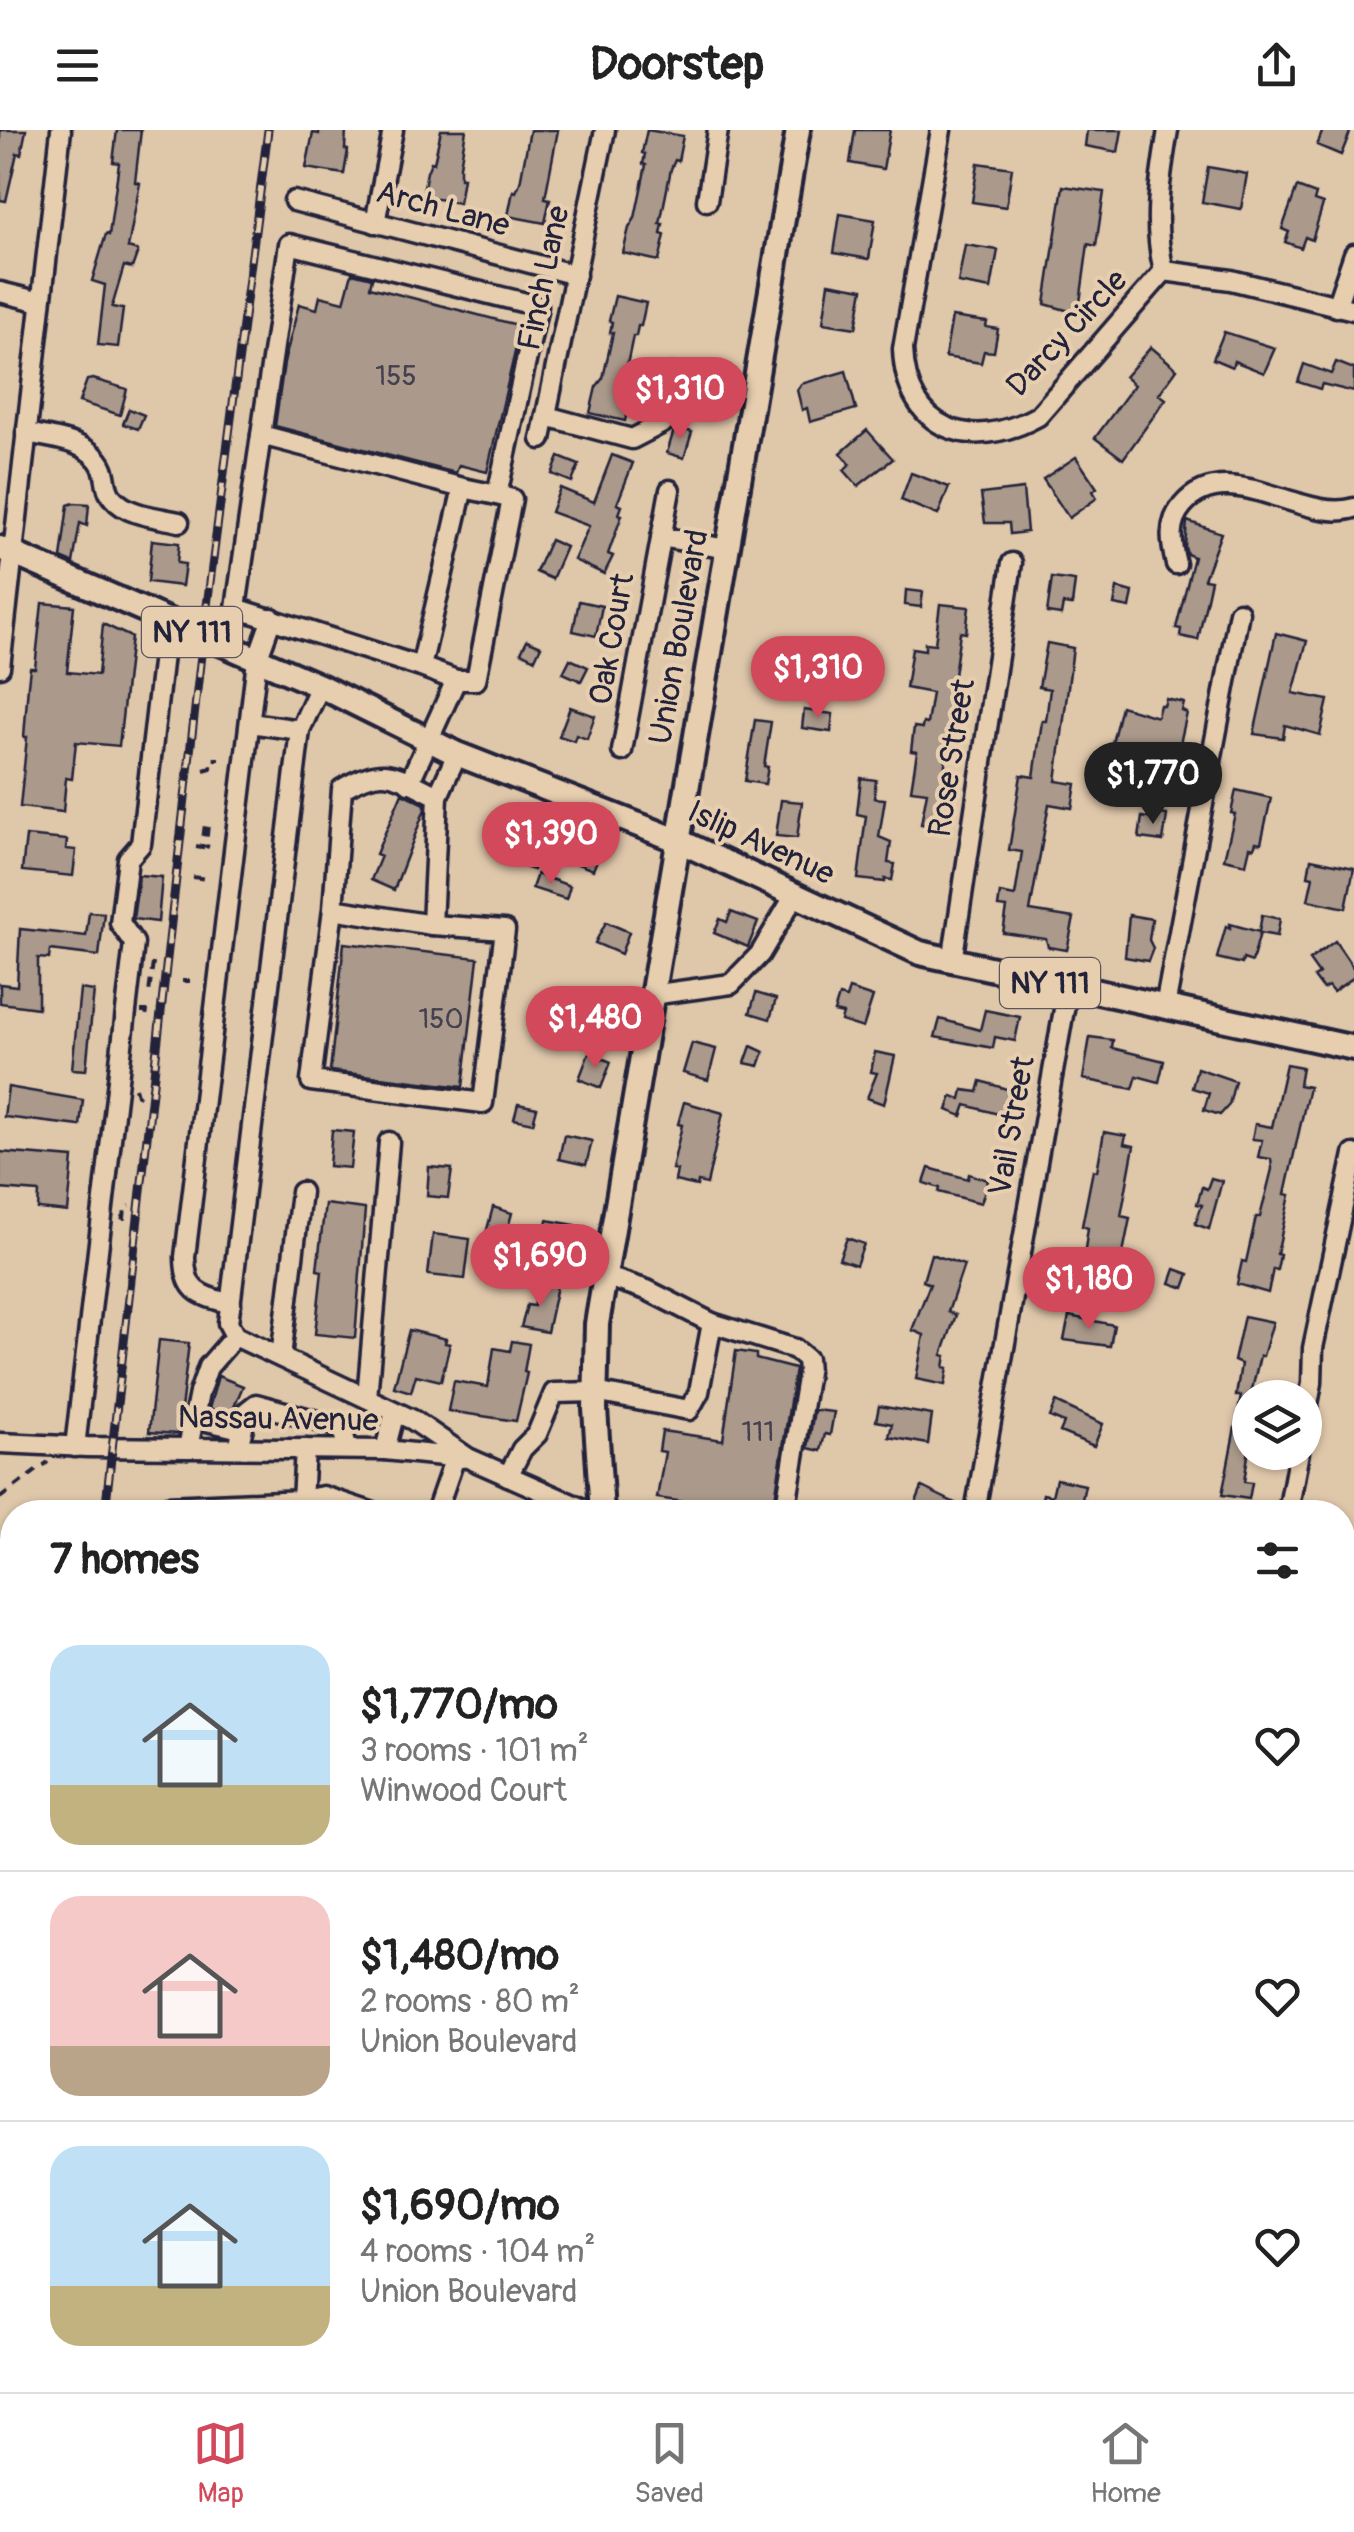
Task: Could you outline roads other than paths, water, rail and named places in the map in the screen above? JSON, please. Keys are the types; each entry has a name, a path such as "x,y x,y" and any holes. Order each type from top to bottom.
{"main road":[{"name":"Union Boulevard","path":"601,1500 595,1392 597,1324 798,130"},
{"name":"Islip Avenue","path":"6,550 320,686 457,754 677,840 920,953 1354,1048"}],"street":[{"path":"0,667 6,550 26,432 62,130"},
{"path":"375,223 393,130"},
{"name":"Finch Lane","path":"541,439 605,130"},
{"path":"707,201 718,130"},
{"name":"Darcy Circle","path":"940,130 903,349 904,372 911,396 925,414 962,432 985,434 1015,429 1038,416 1164,272 1157,244 1156,215 1168,130"},
{"name":"Arch Lane","path":"294,201 576,275"},
{"path":"260,435 512,499 476,680 456,680 236,608 260,435 289,244 538,306 497,495"},
{"path":"1164,272 1231,280 1345,308 1354,254"},
{"path":"0,292 42,302"},
{"path":"546,416 632,439 664,422 672,374"},
{"path":"26,432 67,441 92,452 101,463 108,492 128,510 180,522"},
{"path":"1176,564 1170,541 1177,512 1187,500 1202,492 1229,487 1252,489 1332,512 1354,508"},
{"path":"421,667 463,488"},
{"name":"Oak Court","path":"622,751 670,490"},
{"name":"Oak Court","path":"661,537 727,550"},
{"name":"Rose Street","path":"952,962 1012,563"},
{"path":"1165,1007 1239,612"},
{"path":"230,1304 203,1296 192,1287 185,1275 185,1257 257,660 272,618"},
{"path":"81,1447 134,943 120,923 128,859 141,844 168,620"},
{"path":"409,783 456,680"},
{"path":"188,1448 208,1367 236,1336 228,1323 230,1304 300,730 320,686"},
{"path":"250,723 300,730"},
{"path":"432,925 438,796 457,754"},
{"path":"333,908 432,925 505,930 483,1102 311,1081 333,908 342,789 368,773 386,772 438,796"},
{"path":"651,995 731,984 760,954 795,895"},
{"name":"Vail Street","path":"977,1500 1068,987"},
{"name":"Nassau Avenue","path":"367,1398 390,1142"},
{"path":"1312,1380 1313,1348 1354,1154"},
{"path":"281,1358 302,1192"},
{"path":"604,1276 647,1290 712,1323 795,1349 806,1359 808,1372 788,1500"},
{"path":"508,1476 522,1449 537,1434 554,1393 595,1392 689,1410 699,1392 712,1323"},
{"name":"Nassau Avenue","path":"236,1336 413,1420 462,1458"},
{"path":"238,1448 247,1410 256,1404 336,1426 348,1449"},
{"path":"385,1450 395,1412"},
{"path":"194,1418 241,1428"},
{"name":"Nassau Avenue","path":"0,1443 385,1450 462,1458 563,1500"},
{"path":"301,1500 305,1448"},
{"path":"442,1500 462,1458"},
{"path":"1290,1500 1296,1470"}],"railway":[{"path":"106,1500 203,637 268,130"}]}
